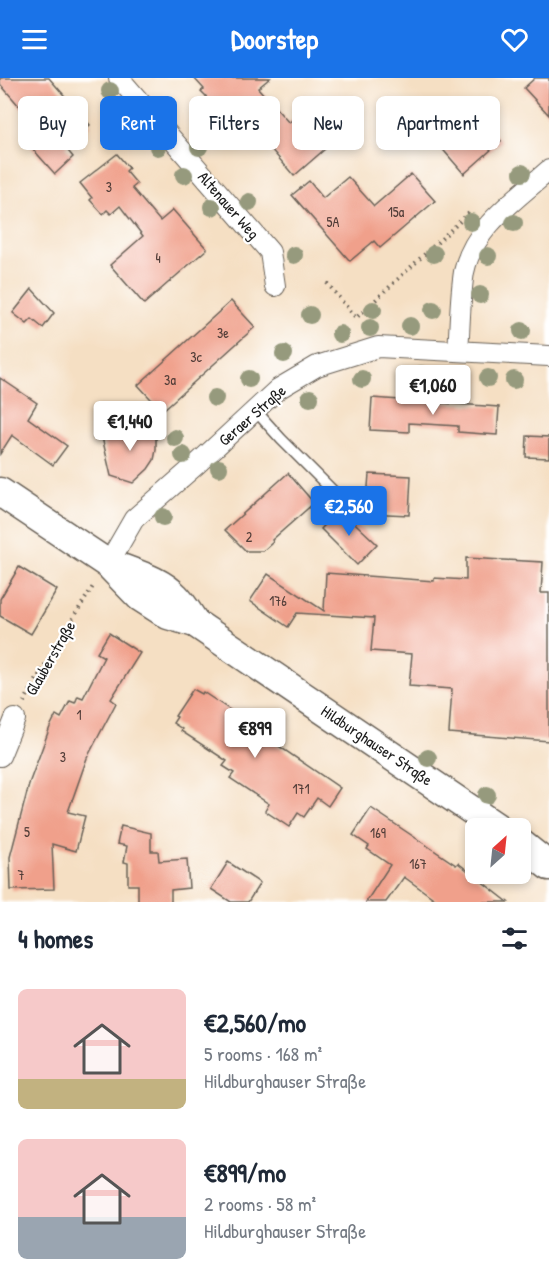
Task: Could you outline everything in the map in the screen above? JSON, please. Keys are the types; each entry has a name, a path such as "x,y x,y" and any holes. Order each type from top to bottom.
{"main road":[{"name":"Hildburghauser Straße","path":"0,492 108,564 140,597 168,615 195,623 483,818"},
{"path":"531,852 549,866"}],"street":[{"name":"Altenauer Weg","path":"119,78 270,252 275,286"},
{"path":"458,351 464,271 472,249 488,225 549,170"},
{"name":"Geraer Straße","path":"108,564 134,519 278,389 317,366 378,347 549,356"},
{"path":"0,756 15,719"}],"lane":[{"path":"255,410 280,439 343,501"}],"path":[{"path":"327,283 356,318 473,209"},
{"name":"Glauberstraße","path":"15,719 59,640 108,564"}],"building":[{"path":"0,78 49,78 65,96 18,96 18,105 0,84"},
{"path":"194,78 270,78 258,88 265,96 206,96 201,91 204,89"},
{"path":"535,78 549,78 549,115 524,88"},
{"path":"280,113 289,123 292,120 292,150 324,150 294,176 272,150 280,150"},
{"path":"34,150 67,150 73,157 55,174"},
{"path":"443,150 491,150 464,174"},
{"path":"117,154 129,168 126,171 137,184 132,188 160,221 173,210 207,249 144,304 110,265 143,236 120,206 111,214 107,210 103,214 90,200 92,198 80,183"},
{"path":"411,174 435,201 380,248 374,241 350,261 292,195 309,181 323,198 348,177 374,206"},
{"path":"32,289 54,313 43,328 32,319 27,324 13,313"},
{"path":"231,301 255,327 162,411 138,385"},
{"path":"0,378 37,403 28,418 67,446 53,465 12,435 0,454"},
{"path":"372,398 499,407 497,435 458,432 458,426 409,423 409,432 370,430"},
{"path":"120,423 133,430 156,425 154,460 133,483 111,476 102,437 110,435"},
{"path":"527,436 549,437 549,458 526,457"},
{"path":"288,473 314,503 272,540 273,542 263,551 246,551 225,530"},
{"path":"369,474 411,476 409,515 366,513"},
{"path":"340,509 377,544 357,565 321,529"},
{"path":"466,558 543,562 541,593 549,593 549,741 449,733 452,689 409,686 412,654 371,651 374,618 297,613 288,627 250,601 268,574 324,611 326,573 434,581 434,578 466,580"},
{"path":"19,567 57,590 31,634 0,616 0,599"},
{"path":"109,633 140,653 111,699 116,703 87,758 68,812 85,816 76,851 52,844 54,889 11,890 10,857 30,781 50,727 56,715 61,718 70,701 75,703 78,696 83,698 104,657 97,653"},
{"path":"193,689 202,694 203,692 236,714 235,716 340,788 328,806 317,798 304,817 298,813 289,827 265,811 269,804 230,778 234,773 223,766 227,761 181,731 182,729 173,723 177,717 175,716"},
{"path":"371,808 456,865 458,863 465,868 465,884 485,884 508,902 439,902 404,877 386,902 366,902 390,865 367,849 369,846 353,835"},
{"path":"121,826 151,833 151,851 158,851 159,861 187,859 189,888 171,890 171,902 138,902 138,885 128,885 128,863 124,862 127,846 117,844"},
{"path":"228,862 260,883 248,902 231,902 211,889"}]}
